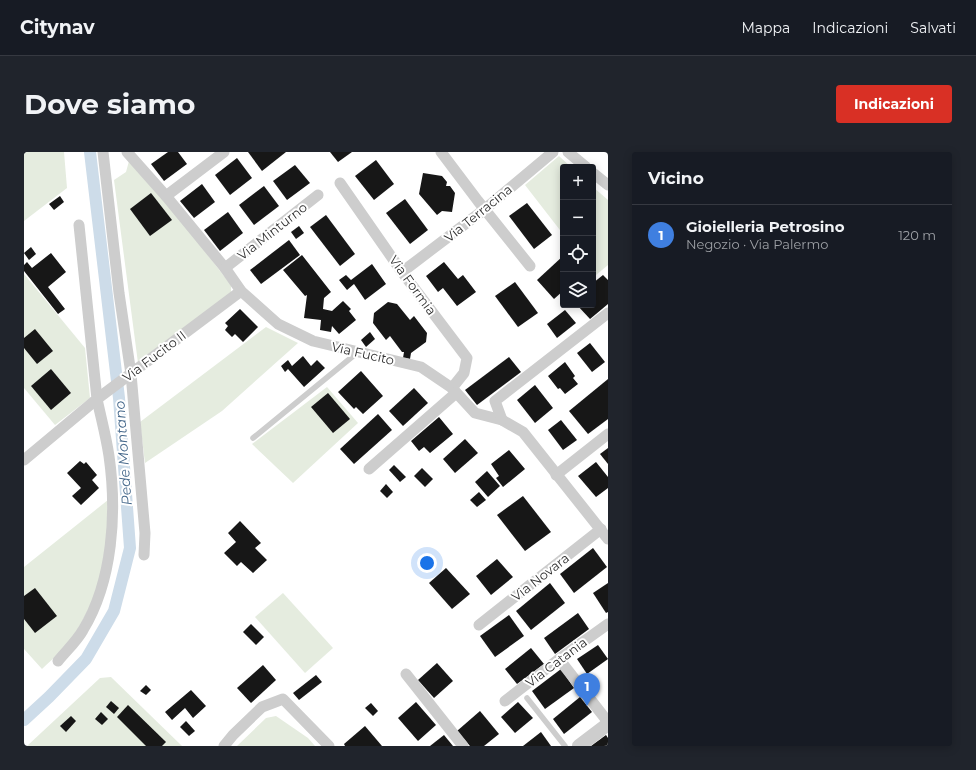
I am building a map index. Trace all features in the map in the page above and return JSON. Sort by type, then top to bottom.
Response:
[{"type":"street","points":[[103,152],[129,376],[145,533],[144,556]]},
{"type":"street","name":"Via Fucito","points":[[127,152],[166,196],[225,268],[241,291],[278,324],[313,341],[421,367],[454,391],[475,413],[502,420],[523,432],[608,539]]},
{"type":"street","points":[[166,196],[224,152]]},
{"type":"street","points":[[441,152],[530,266]]},
{"type":"street","name":"Via Terracina","points":[[402,272],[485,209],[553,152]]},
{"type":"street","points":[[568,152],[582,164]]},
{"type":"street","points":[[596,175],[608,185]]},
{"type":"street","name":"Via Formia","points":[[340,183],[402,272],[467,358],[464,374],[454,391],[369,469]]},
{"type":"street","name":"Via Minturno","points":[[225,268],[318,195]]},
{"type":"street","points":[[58,661],[83,631],[96,606],[112,541],[112,506],[109,457],[97,399],[79,225]]},
{"type":"street","name":"Via Fucito II","points":[[24,460],[97,399],[241,291]]},
{"type":"street","points":[[502,420],[496,401],[608,313]]},
{"type":"street","points":[[556,475],[608,434]]},
{"type":"street","name":"Via Novara","points":[[479,625],[601,529]]},
{"type":"street","name":"Via Catania","points":[[505,701],[559,659],[608,624]]},
{"type":"street","points":[[559,659],[608,723],[579,746]]},
{"type":"street","points":[[406,674],[463,746]]},
{"type":"street","points":[[224,746],[233,735],[262,707],[283,699],[329,746]]},
{"type":"lane","points":[[253,438],[359,352]]},
{"type":"lane","points":[[527,698],[565,746]]},
{"type":"shaded area","points":[[24,152],[64,152],[67,188],[24,221]]},
{"type":"shaded area","points":[[559,156],[568,164],[560,164],[560,230],[525,185]]},
{"type":"shaded area","points":[[129,161],[182,222],[231,285],[231,293],[138,363],[114,180],[126,172]]},
{"type":"shaded area","points":[[596,190],[608,200],[608,265],[596,275]]},
{"type":"shaded area","points":[[24,274],[85,348],[90,398],[55,425],[24,388]]},
{"type":"shaded area","points":[[266,327],[298,343],[222,411],[145,463],[140,422]]},
{"type":"shaded area","points":[[327,387],[358,423],[293,483],[252,444]]},
{"type":"shaded area","points":[[108,500],[105,554],[93,599],[79,627],[71,639],[42,669],[24,649],[24,567]]},
{"type":"shaded area","points":[[283,593],[333,648],[305,673],[255,617]]},
{"type":"shaded area","points":[[111,677],[182,746],[27,746],[100,678]]},
{"type":"shaded area","points":[[276,716],[308,738],[315,746],[237,746],[266,718]]},
{"type":"building","points":[[168,152],[178,152],[187,164],[164,181],[151,164]]},
{"type":"building","points":[[248,152],[286,152],[262,171]]},
{"type":"building","points":[[330,152],[352,152],[338,162]]},
{"type":"building","points":[[237,158],[252,178],[230,195],[215,175]]},
{"type":"building","points":[[376,160],[394,184],[374,200],[355,176]]},
{"type":"building","points":[[295,165],[310,183],[287,200],[273,181]]},
{"type":"building","points":[[423,173],[442,176],[447,182],[446,186],[450,186],[455,193],[452,212],[442,211],[437,215],[419,194]]},
{"type":"building","points":[[202,184],[215,202],[194,218],[180,201]]},
{"type":"building","points":[[264,186],[279,206],[254,225],[239,205]]},
{"type":"building","points":[[151,193],[172,220],[150,236],[130,209]]},
{"type":"building","points":[[60,196],[64,202],[54,210],[49,204]]},
{"type":"building","points":[[405,199],[428,230],[410,244],[386,213]]},
{"type":"building","points":[[527,203],[552,235],[534,249],[509,216]]},
{"type":"building","points":[[228,212],[243,233],[220,251],[204,230]]},
{"type":"building","points":[[326,215],[355,254],[340,266],[310,227]]},
{"type":"building","points":[[299,226],[304,233],[296,239],[291,232]]},
{"type":"building","points":[[289,240],[300,255],[261,284],[250,270]]},
{"type":"building","points":[[31,247],[36,254],[29,260],[24,253]]},
{"type":"building","points":[[51,253],[66,272],[48,287],[65,309],[58,314],[24,271],[24,265],[27,262],[32,268]]},
{"type":"building","points":[[302,255],[331,292],[324,298],[323,309],[332,311],[343,301],[351,309],[349,311],[356,320],[339,334],[332,326],[331,332],[320,330],[321,320],[304,318],[307,295],[305,296],[283,270]]},
{"type":"building","points":[[560,259],[560,294],[554,299],[537,280]]},
{"type":"building","points":[[444,262],[458,279],[463,275],[476,292],[457,306],[443,288],[438,292],[426,276]]},
{"type":"building","points":[[372,264],[386,284],[365,300],[354,284],[347,290],[339,280],[346,275],[351,280]]},
{"type":"building","points":[[603,275],[608,280],[608,304],[590,319],[580,308],[596,308],[596,281]]},
{"type":"building","points":[[515,282],[538,313],[518,327],[495,296]]},
{"type":"building","points":[[388,302],[397,304],[410,320],[414,316],[427,333],[426,342],[411,353],[410,359],[403,358],[404,352],[402,352],[390,336],[386,340],[373,323],[374,313]]},
{"type":"building","points":[[240,309],[258,327],[243,342],[235,334],[232,337],[225,330],[228,326],[225,323]]},
{"type":"building","points":[[565,310],[576,323],[557,338],[547,324]]},
{"type":"building","points":[[35,329],[53,351],[37,364],[24,348],[24,338]]},
{"type":"building","points":[[370,332],[375,339],[366,347],[361,340]]},
{"type":"building","points":[[590,343],[605,362],[592,372],[577,353]]},
{"type":"building","points":[[303,356],[311,366],[317,360],[325,368],[304,387],[288,369],[285,372],[281,366],[288,360],[292,366]]},
{"type":"building","points":[[509,357],[521,372],[477,405],[465,390]]},
{"type":"building","points":[[565,362],[575,376],[573,378],[578,384],[565,394],[560,388],[558,389],[548,376]]},
{"type":"building","points":[[51,369],[71,393],[51,410],[31,386]]},
{"type":"building","points":[[361,371],[383,396],[363,414],[356,407],[354,409],[338,392]]},
{"type":"building","points":[[608,379],[608,419],[588,434],[569,411]]},
{"type":"building","points":[[535,385],[553,408],[535,423],[517,400]]},
{"type":"building","points":[[414,388],[428,403],[403,426],[389,411]]},
{"type":"building","points":[[328,393],[350,419],[333,433],[311,407]]},
{"type":"building","points":[[378,414],[392,430],[354,464],[340,449]]},
{"type":"building","points":[[439,417],[453,434],[430,453],[424,447],[419,451],[411,441]]},
{"type":"building","points":[[561,420],[577,440],[563,450],[548,430]]},
{"type":"building","points":[[465,439],[478,453],[455,473],[443,459]]},
{"type":"building","points":[[608,448],[608,464],[600,454]]},
{"type":"building","points":[[509,450],[525,469],[503,487],[496,478],[499,476],[491,464]]},
{"type":"building","points":[[80,461],[84,464],[86,462],[97,475],[92,480],[99,488],[81,505],[72,496],[81,488],[67,473]]},
{"type":"building","points":[[596,462],[608,477],[608,488],[596,497],[578,476]]},
{"type":"building","points":[[394,465],[406,477],[400,482],[389,470]]},
{"type":"building","points":[[422,468],[433,479],[425,487],[414,476]]},
{"type":"building","points":[[487,471],[500,486],[488,497],[475,482]]},
{"type":"building","points":[[386,484],[393,492],[387,498],[380,491]]},
{"type":"building","points":[[479,492],[486,500],[477,507],[470,500]]},
{"type":"building","points":[[523,496],[551,532],[525,551],[497,515]]},
{"type":"building","points":[[240,521],[261,543],[255,548],[267,560],[253,573],[241,562],[237,566],[224,553],[236,542],[228,533]]},
{"type":"building","points":[[593,548],[607,567],[574,593],[560,574]]},
{"type":"building","points":[[497,559],[513,577],[491,595],[476,576]]},
{"type":"building","points":[[446,568],[470,594],[452,609],[429,583]]},
{"type":"building","points":[[550,583],[565,603],[531,630],[516,611]]},
{"type":"building","points":[[608,583],[608,612],[606,613],[593,593]]},
{"type":"building","points":[[35,588],[57,616],[35,633],[24,619],[24,596]]},
{"type":"building","points":[[578,613],[589,629],[555,654],[544,638]]},
{"type":"building","points":[[509,615],[524,636],[495,657],[480,636]]},
{"type":"building","points":[[251,624],[264,637],[256,645],[243,632]]},
{"type":"building","points":[[598,645],[608,659],[587,674],[577,659]]},
{"type":"building","points":[[531,648],[544,664],[517,684],[505,669]]},
{"type":"building","points":[[437,663],[453,681],[434,698],[418,680]]},
{"type":"building","points":[[263,665],[276,680],[251,703],[237,688]]},
{"type":"building","points":[[561,669],[574,688],[545,709],[532,691]]},
{"type":"building","points":[[316,675],[322,682],[299,700],[293,693]]},
{"type":"building","points":[[146,685],[151,690],[146,695],[140,691]]},
{"type":"building","points":[[191,690],[206,706],[193,718],[185,708],[172,720],[165,712]]},
{"type":"building","points":[[580,697],[592,712],[564,734],[553,719]]},
{"type":"building","points":[[111,701],[119,708],[114,714],[106,707]]},
{"type":"building","points":[[416,702],[436,725],[418,741],[398,718]]},
{"type":"building","points":[[518,702],[533,718],[515,733],[501,717]]},
{"type":"building","points":[[371,703],[378,711],[373,716],[365,708]]},
{"type":"building","points":[[128,705],[166,742],[162,746],[146,746],[117,717]]},
{"type":"building","points":[[480,711],[499,734],[484,746],[470,746],[457,731]]},
{"type":"building","points":[[101,712],[108,719],[102,725],[95,719]]},
{"type":"building","points":[[71,716],[76,721],[66,732],[60,726]]},
{"type":"building","points":[[186,721],[195,731],[189,736],[180,727]]},
{"type":"building","points":[[365,726],[382,746],[345,746],[344,744]]},
{"type":"building","points":[[541,732],[551,746],[523,746]]},
{"type":"building","points":[[444,735],[453,746],[430,746]]},
{"type":"building","points":[[606,735],[608,738],[608,746],[591,746]]},
{"type":"waterway","name":"Pede Montano","points":[[24,720],[86,659],[114,611],[130,548],[119,398],[90,152]]},
{"type":"place","name":"Gioielleria Petrosino","points":[[587,706]]}]
